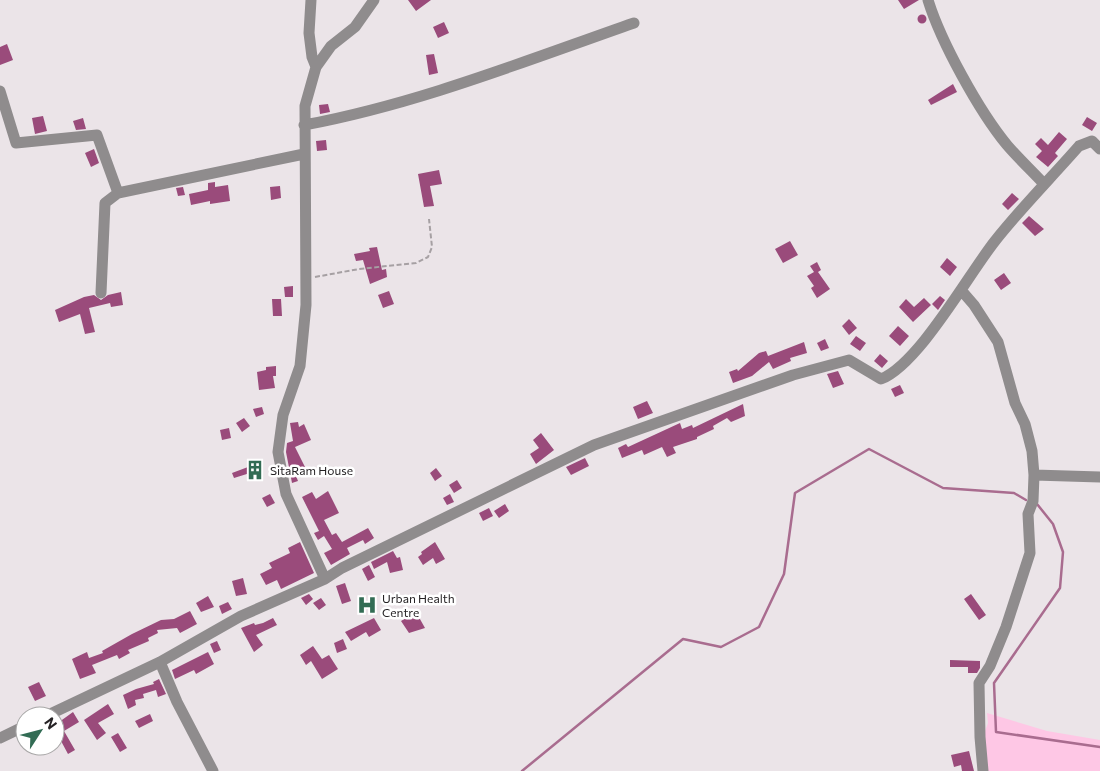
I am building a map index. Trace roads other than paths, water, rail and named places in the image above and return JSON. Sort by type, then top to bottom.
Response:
[{"type":"street","points":[[311,0],[309,33],[312,57],[316,67]]},
{"type":"street","points":[[325,579],[286,494],[278,452],[283,415],[300,366],[306,305],[304,106],[316,67],[331,46],[355,27],[374,0]]},
{"type":"street","points":[[928,0],[934,18],[975,98],[1006,144],[1044,184]]},
{"type":"street","points":[[304,125],[350,117],[459,84],[634,23]]},
{"type":"street","points":[[0,91],[16,143],[97,135],[118,193]]},
{"type":"street","points":[[65,707],[160,662],[241,616],[325,579],[342,568],[594,445],[793,375],[849,360],[881,379],[892,374],[921,343],[995,241],[1079,146],[1092,140],[1100,149]]},
{"type":"street","points":[[101,293],[105,203],[118,193],[304,154]]},
{"type":"street","points":[[960,290],[974,305],[998,342],[1014,402],[1025,424],[1032,451],[1034,475],[1033,501],[1028,514],[1030,553],[1006,627],[990,666],[979,683],[983,771]]},
{"type":"street","points":[[1034,475],[1100,477]]},
{"type":"street","points":[[160,662],[177,702],[213,771]]},
{"type":"street","points":[[0,738],[15,731]]},
{"type":"waterway","points":[[522,771],[683,639],[721,647],[759,627],[784,574],[795,493],[869,449],[943,488],[1014,493],[1026,500]]},
{"type":"waterway","points":[[1037,504],[1053,524],[1063,552],[1060,588],[994,683],[996,732],[1100,747]]},
{"type":"place","name":"SitaRam House","points":[[255,470]]},
{"type":"place","name":"Urban Health Centre","points":[[367,605]]}]
